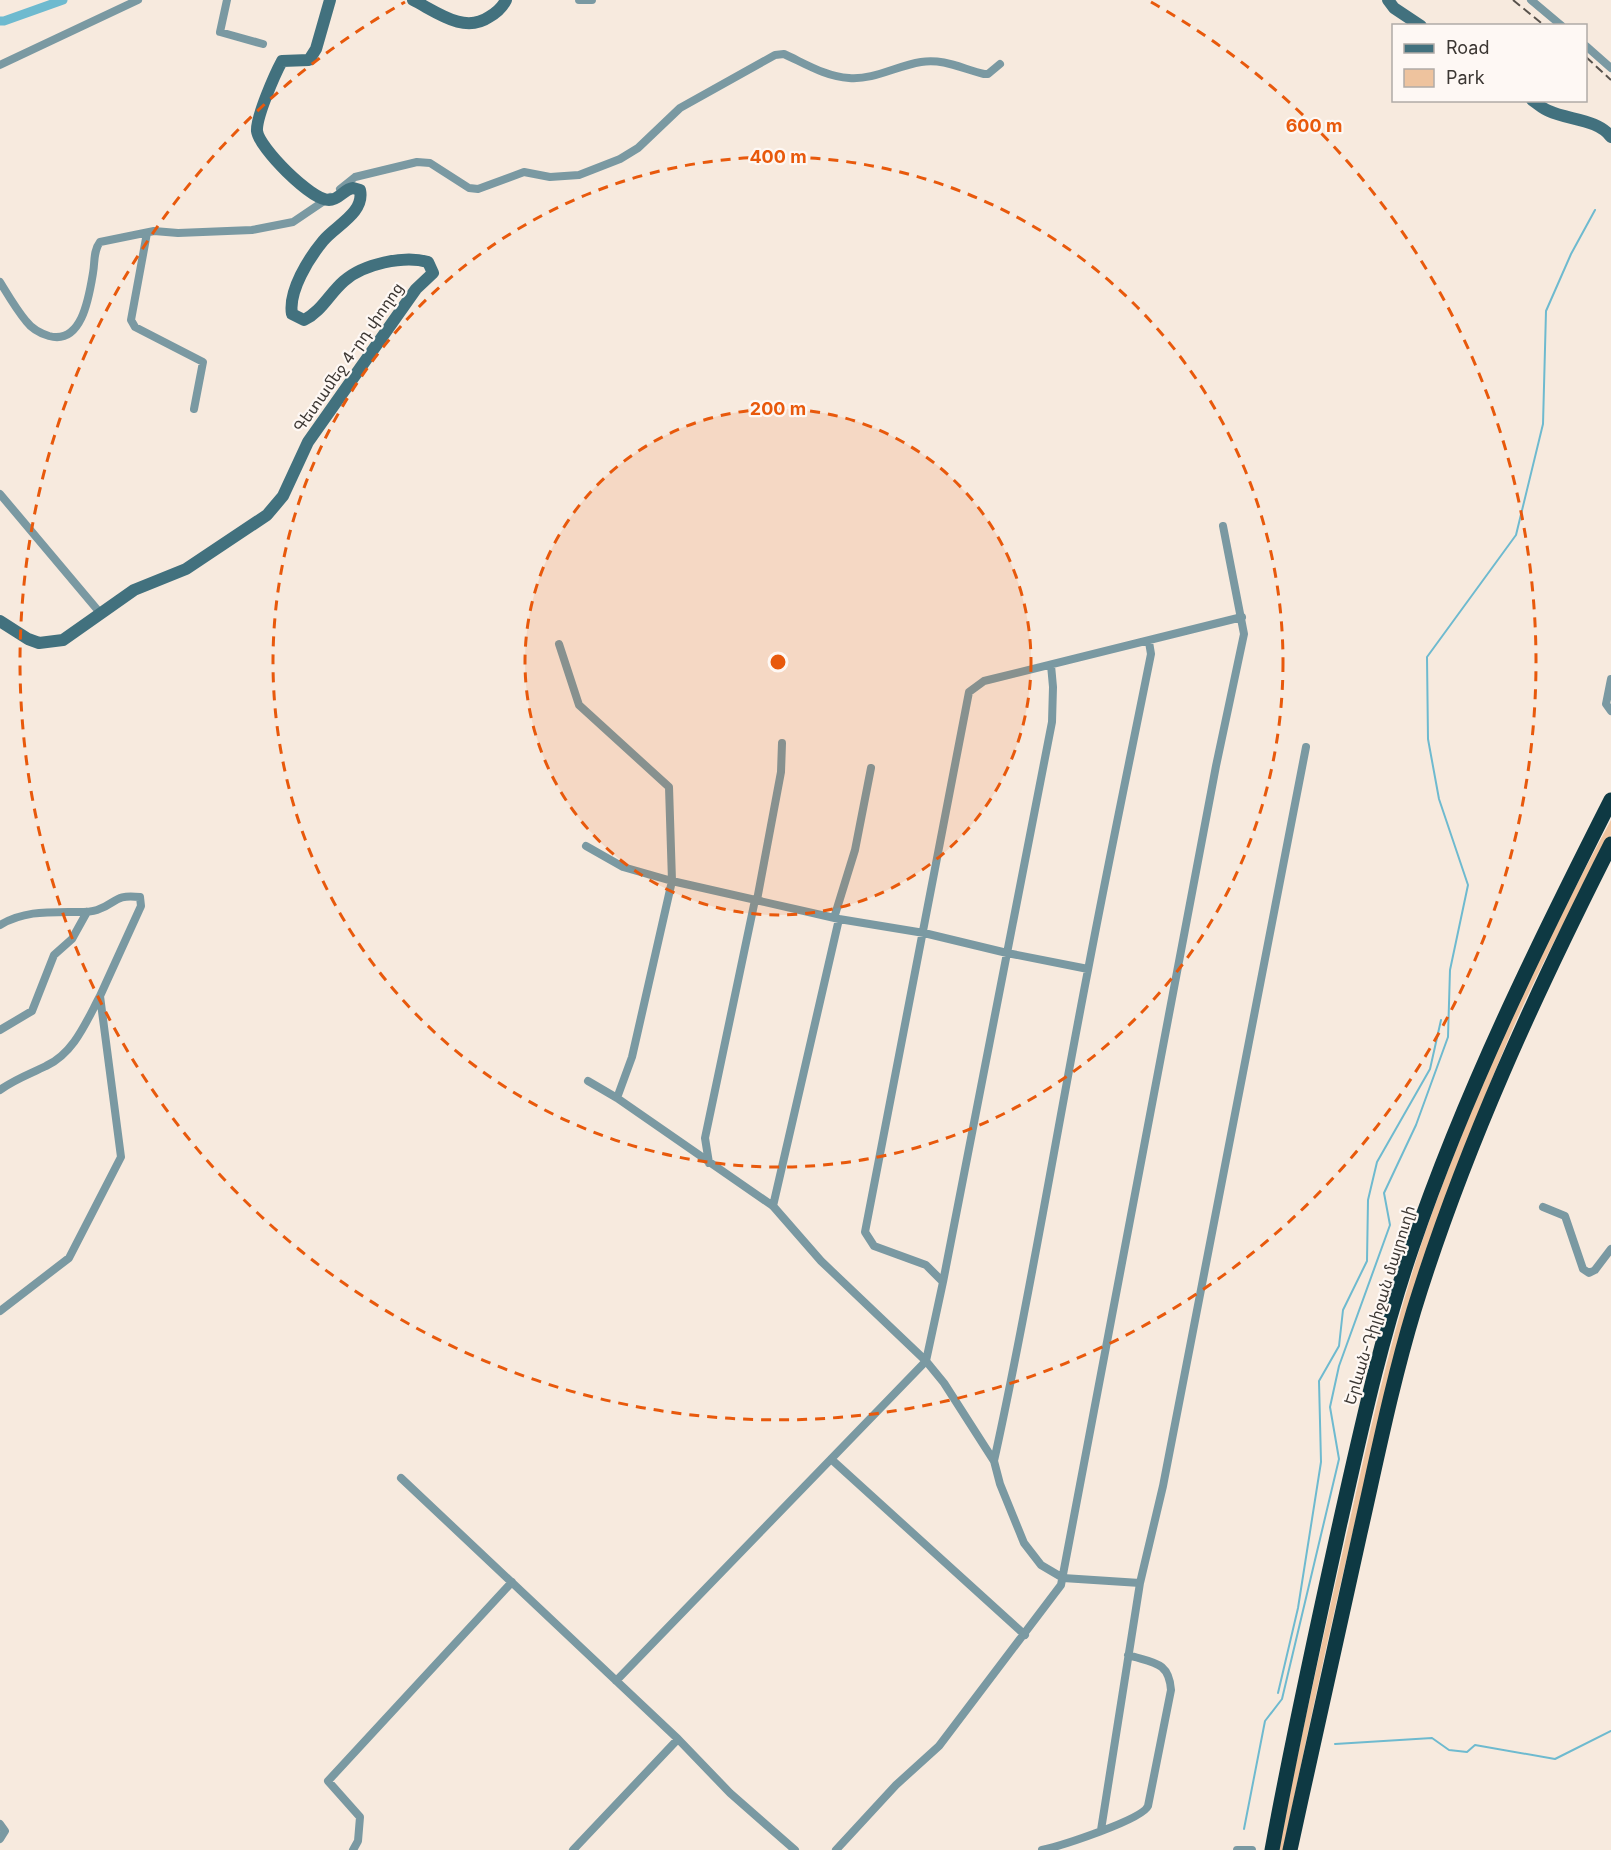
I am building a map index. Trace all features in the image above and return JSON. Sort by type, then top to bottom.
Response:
[{"type":"highway","name":"Երևան-Դիլիջան մայրուղի","points":[[1272,1850],[1294,1731],[1370,1392],[1411,1250],[1472,1088],[1557,905],[1611,800]]},
{"type":"highway","points":[[1290,1850],[1391,1396],[1417,1301],[1492,1096],[1576,913],[1611,844]]},
{"type":"street","points":[[0,65],[138,0]]},
{"type":"street","points":[[227,0],[220,32],[263,44]]},
{"type":"street","points":[[327,200],[308,190],[289,173],[260,138],[257,131],[258,121],[280,64],[309,60],[316,49],[330,0]]},
{"type":"street","points":[[413,0],[468,25],[480,23],[495,14],[506,0]]},
{"type":"street","points":[[579,0],[592,0]]},
{"type":"street","points":[[1388,0],[1418,24]]},
{"type":"street","points":[[1531,0],[1560,24]]},
{"type":"street","points":[[1587,46],[1611,68]]},
{"type":"street","points":[[0,282],[26,321],[38,332],[56,338],[70,334],[81,321],[93,274],[96,248],[100,242],[147,233],[252,230],[293,222],[327,200],[355,177],[417,162],[430,163],[469,188],[478,189],[524,172],[550,177],[579,175],[620,159],[638,148],[680,108],[775,55],[784,54],[826,72],[847,78],[866,78],[921,62],[945,62],[984,74],[1000,64]]},
{"type":"street","points":[[1535,102],[1548,111],[1595,125],[1611,137]]},
{"type":"street","name":"Գետամեջ 4-րդ փողոց","points":[[0,621],[28,639],[47,643],[63,640],[77,633],[134,590],[186,568],[267,515],[283,496],[297,461],[318,427],[416,289],[433,273],[428,262],[419,259],[363,269],[344,281],[312,316],[304,320],[291,314],[298,284],[321,243],[352,214],[361,196],[360,190],[353,188],[334,199],[327,200]]},
{"type":"street","points":[[147,233],[130,320],[135,327],[203,362],[194,409]]},
{"type":"street","points":[[0,494],[101,614]]},
{"type":"street","points":[[836,1850],[896,1785],[939,1746],[1058,1592],[1063,1578],[1214,777],[1243,647],[1242,617],[1223,526]]},
{"type":"street","points":[[943,1282],[926,1265],[874,1246],[865,1232],[969,693],[984,681],[1149,642],[1242,617]]},
{"type":"street","points":[[994,1461],[1031,1288],[1036,1249],[1049,1190],[1088,969],[1151,654],[1149,642]]},
{"type":"street","points":[[559,644],[579,705],[669,787],[672,880],[632,1057],[617,1098]]},
{"type":"street","points":[[616,1680],[926,1361],[1052,722],[1053,687],[1050,665]]},
{"type":"street","points":[[1611,679],[1606,704],[1611,711]]},
{"type":"street","points":[[709,1162],[705,1138],[781,772],[782,743]]},
{"type":"street","points":[[1101,1830],[1140,1583],[1163,1485],[1305,747]]},
{"type":"street","points":[[772,1206],[836,919],[855,850],[871,768]]},
{"type":"street","points":[[586,846],[623,867],[672,880],[836,919],[924,933],[1088,969]]},
{"type":"street","points":[[0,925],[16,916],[46,912],[87,912],[98,910],[122,895],[140,897],[141,906],[100,996],[69,1049],[48,1065],[14,1079],[0,1090]]},
{"type":"street","points":[[0,1030],[32,1011],[54,955],[72,939],[87,912]]},
{"type":"street","points":[[0,1311],[69,1258],[121,1157],[100,996]]},
{"type":"street","points":[[588,1081],[617,1098],[772,1206],[821,1261],[926,1361],[956,1400],[994,1461],[1000,1484],[1024,1543],[1041,1565],[1063,1578],[1140,1583]]},
{"type":"street","points":[[1543,1207],[1565,1216],[1583,1269],[1589,1273],[1611,1250]]},
{"type":"street","points":[[831,1459],[1025,1635]]},
{"type":"street","points":[[400,1478],[678,1739],[730,1793],[795,1850]]},
{"type":"street","points":[[353,1850],[358,1841],[360,1817],[328,1781],[512,1582]]},
{"type":"street","points":[[1042,1850],[1079,1840],[1141,1815],[1149,1806],[1171,1690],[1170,1677],[1162,1666],[1128,1655]]},
{"type":"street","points":[[573,1850],[678,1739]]},
{"type":"street","points":[[0,1824],[5,1831],[0,1839]]},
{"type":"street","points":[[1237,1850],[1252,1850]]},
{"type":"green space","points":[[1611,820],[1611,835],[1527,996],[1503,1052],[1465,1148],[1432,1246],[1401,1345],[1374,1445],[1326,1647],[1283,1850],[1278,1850],[1321,1646],[1374,1414],[1425,1233],[1465,1127],[1510,1023],[1584,870]]},
{"type":"waterway","points":[[0,21],[63,0]]},
{"type":"waterway","points":[[1244,1829],[1265,1721],[1282,1699],[1339,1459],[1330,1407],[1339,1366],[1390,1225],[1384,1193],[1416,1125],[1448,1037],[1450,970],[1468,885],[1439,799],[1428,739],[1427,657],[1516,535],[1543,424],[1546,311],[1571,254],[1595,210]]},
{"type":"waterway","points":[[1278,1693],[1298,1608],[1321,1462],[1319,1381],[1339,1346],[1343,1310],[1367,1261],[1368,1200],[1377,1162],[1430,1069],[1441,1020]]},
{"type":"waterway","points":[[1335,1744],[1432,1738],[1449,1750],[1467,1752],[1475,1745],[1555,1759],[1611,1731]]},
{"type":"railway","points":[[1513,0],[1543,24]]},
{"type":"railway","points":[[1587,58],[1611,80]]}]
